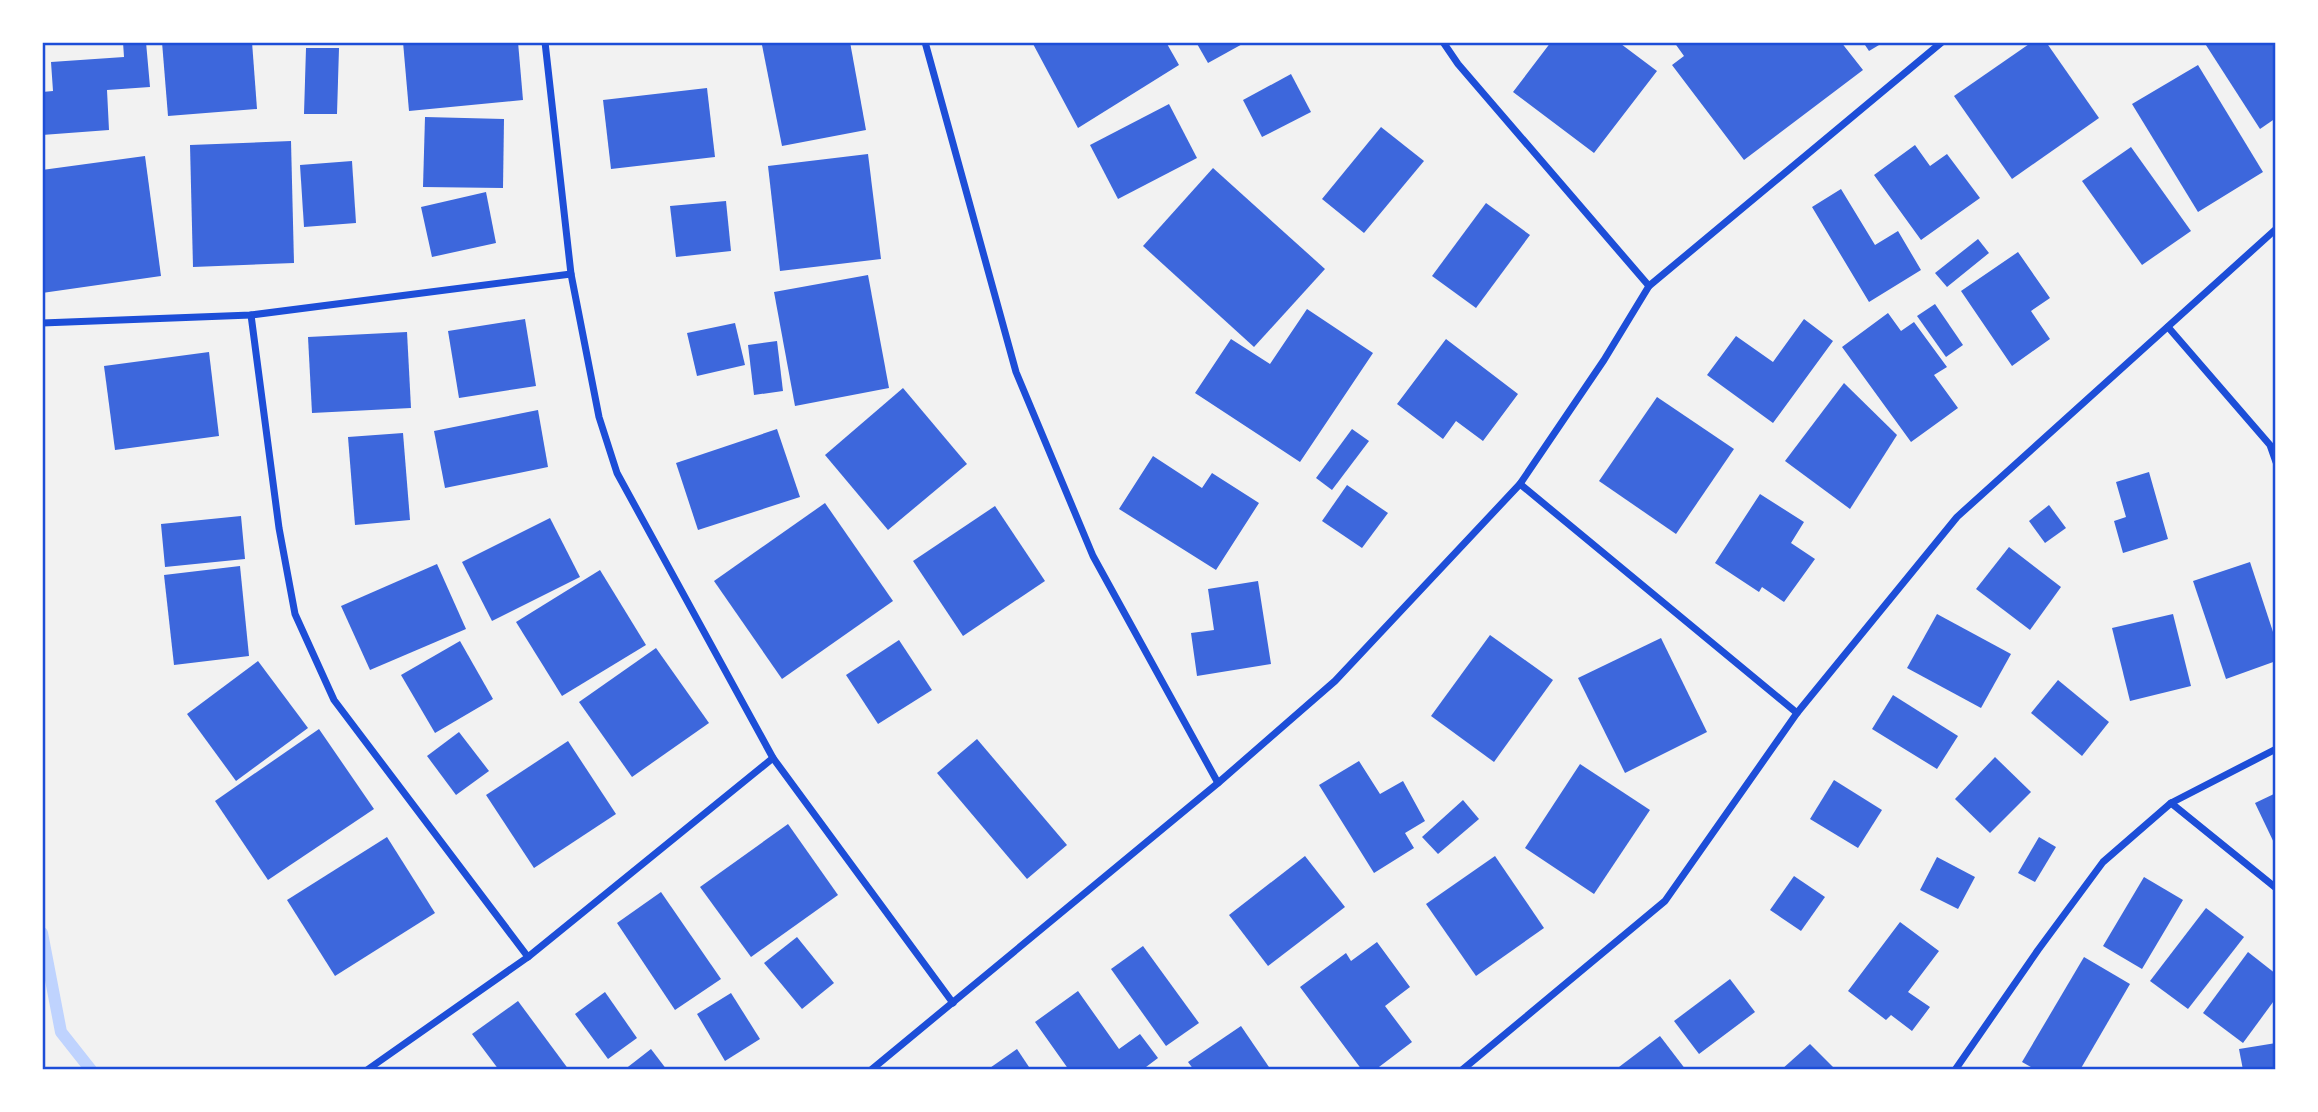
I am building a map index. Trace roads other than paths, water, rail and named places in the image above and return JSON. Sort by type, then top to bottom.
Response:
[{"type":"street","points":[[545,42],[571,274],[599,417],[617,473],[773,758],[953,1003]]},
{"type":"street","points":[[925,42],[1016,372],[1093,556],[1218,783]]},
{"type":"street","points":[[1443,42],[1458,64],[1649,286]]},
{"type":"street","points":[[871,1070],[1218,783],[1335,681],[1520,484],[1604,360],[1649,286],[1942,42]]},
{"type":"street","points":[[1462,1070],[1665,901],[1797,713],[1957,517],[2276,229]]},
{"type":"street","points":[[42,323],[251,315],[571,274]]},
{"type":"street","points":[[251,315],[279,528],[295,614],[334,700],[528,957]]},
{"type":"street","points":[[2168,327],[2270,445],[2276,462]]},
{"type":"street","points":[[1520,484],[1797,713]]},
{"type":"street","points":[[1955,1070],[2103,862],[2171,803],[2276,748]]},
{"type":"street","points":[[367,1070],[528,957],[773,758]]},
{"type":"street","points":[[2171,803],[2276,888]]},
{"type":"waterway","points":[[42,933],[61,1032],[91,1070]]}]
